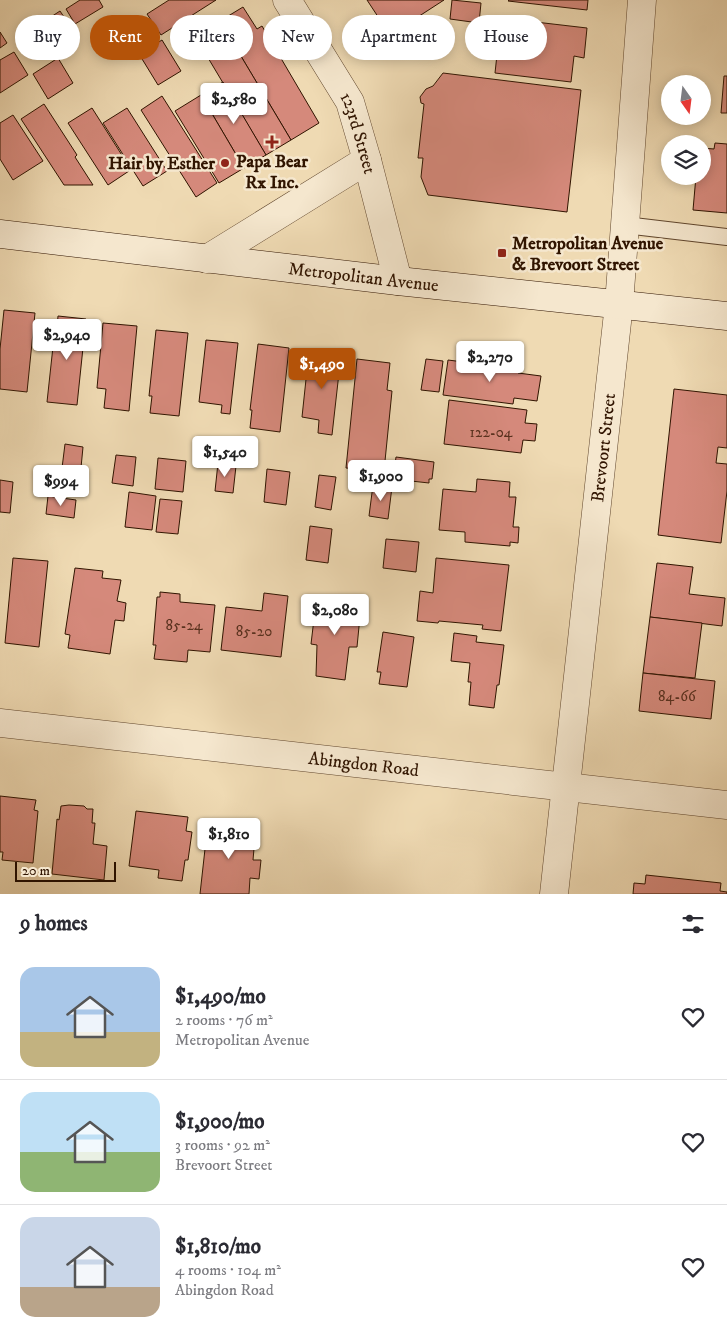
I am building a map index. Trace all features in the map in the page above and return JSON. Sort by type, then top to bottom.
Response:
[{"type":"street","name":"123rd Street","points":[[287,0],[350,102],[398,281]]},
{"type":"street","name":"Brevoort Street","points":[[554,894],[619,304],[642,0]]},
{"type":"street","points":[[207,259],[367,160]]},
{"type":"street","name":"Metropolitan Avenue","points":[[0,234],[398,281],[727,316]]},
{"type":"street","name":"Abingdon Road","points":[[0,723],[727,805]]},
{"type":"lane","points":[[625,225],[727,237]]},
{"type":"building","points":[[80,0],[99,0],[103,7],[80,21],[80,15],[70,15],[66,9]]},
{"type":"building","points":[[169,0],[216,0],[192,15],[170,15],[170,29],[161,35],[160,15],[147,14]]},
{"type":"building","points":[[367,0],[444,0],[421,15],[377,15]]},
{"type":"building","points":[[452,0],[481,3],[480,15],[465,15],[465,21],[455,20],[455,15],[450,15]]},
{"type":"building","points":[[509,0],[588,0],[587,10]]},
{"type":"building","points":[[243,7],[248,15],[230,15]]},
{"type":"building","points":[[60,11],[63,15],[54,15]]},
{"type":"building","points":[[253,23],[257,29],[262,26],[263,28],[263,60],[282,60],[319,123],[291,140],[243,60],[253,60]]},
{"type":"building","points":[[547,23],[587,28],[584,58],[574,56],[571,82],[495,73],[496,60],[547,60]]},
{"type":"building","points":[[0,32],[7,43],[0,48]]},
{"type":"building","points":[[162,40],[170,53],[170,60],[174,60],[181,71],[158,85],[143,60],[160,60],[160,41]]},
{"type":"building","points":[[14,52],[15,60],[19,60],[28,75],[0,93],[0,60]]},
{"type":"building","points":[[55,60],[59,60],[73,83],[48,99],[33,74]]},
{"type":"building","points":[[209,60],[243,60],[291,140],[266,155]]},
{"type":"building","points":[[443,73],[581,90],[567,212],[428,195],[421,177],[423,158],[418,158],[424,104],[421,103],[420,97],[426,89],[433,86]]},
{"type":"building","points":[[724,76],[727,76],[727,113],[721,113]]},
{"type":"building","points":[[223,82],[266,155],[244,168],[201,95]]},
{"type":"building","points":[[201,95],[244,168],[219,183],[175,111]]},
{"type":"building","points":[[162,96],[217,183],[196,197],[141,110]]},
{"type":"building","points":[[44,104],[77,155],[75,157],[93,185],[64,185],[21,119]]},
{"type":"building","points":[[92,108],[125,160],[123,161],[129,171],[108,185],[68,123]]},
{"type":"building","points":[[127,108],[167,171],[143,186],[103,123]]},
{"type":"building","points":[[13,115],[43,161],[13,180],[0,159],[0,123]]},
{"type":"building","points":[[715,143],[727,144],[727,213],[693,210],[695,185],[711,185],[711,149],[714,149]]},
{"type":"building","points":[[4,310],[35,313],[27,392],[0,389],[0,349]]},
{"type":"building","points":[[58,316],[86,319],[77,405],[47,402]]},
{"type":"building","points":[[103,323],[137,326],[129,411],[104,408],[106,389],[97,388]]},
{"type":"building","points":[[156,330],[188,333],[179,416],[150,413],[152,396],[149,396]]},
{"type":"building","points":[[206,340],[238,343],[230,414],[221,413],[222,405],[199,402]]},
{"type":"building","points":[[258,344],[289,348],[280,432],[250,428],[252,410],[250,410]]},
{"type":"building","points":[[309,351],[341,355],[332,435],[318,433],[319,420],[302,417]]},
{"type":"building","points":[[357,359],[390,363],[387,390],[392,391],[384,471],[346,468]]},
{"type":"building","points":[[426,359],[443,361],[439,392],[421,390]]},
{"type":"building","points":[[448,360],[518,369],[518,373],[541,376],[537,401],[514,398],[513,404],[443,395]]},
{"type":"building","points":[[674,389],[727,395],[727,448],[718,447],[716,463],[727,464],[727,491],[721,543],[658,535]]},
{"type":"building","points":[[449,400],[527,410],[525,423],[537,424],[535,441],[523,440],[521,453],[444,444]]},
{"type":"building","points":[[65,444],[83,447],[80,478],[61,476]]},
{"type":"building","points":[[116,455],[136,457],[133,486],[112,483]]},
{"type":"building","points":[[396,457],[434,462],[432,479],[429,479],[429,483],[393,479]]},
{"type":"building","points":[[158,458],[186,461],[183,492],[155,489]]},
{"type":"building","points":[[218,463],[236,466],[233,493],[215,491]]},
{"type":"building","points":[[267,469],[290,472],[286,505],[264,502]]},
{"type":"building","points":[[319,475],[336,477],[331,510],[315,507]]},
{"type":"building","points":[[477,479],[510,482],[509,497],[516,497],[513,527],[519,527],[518,543],[510,542],[510,546],[465,542],[465,532],[439,530],[443,489],[476,492]]},
{"type":"building","points":[[0,480],[13,482],[10,513],[0,512]]},
{"type":"building","points":[[373,485],[392,487],[388,519],[369,516]]},
{"type":"building","points":[[129,492],[156,496],[152,530],[125,527]]},
{"type":"building","points":[[48,496],[76,500],[74,518],[46,514]]},
{"type":"building","points":[[160,499],[182,501],[178,534],[156,532]]},
{"type":"building","points":[[310,526],[332,529],[328,563],[306,560]]},
{"type":"building","points":[[386,539],[419,542],[416,572],[383,568]]},
{"type":"building","points":[[13,558],[48,561],[39,647],[5,643]]},
{"type":"building","points":[[436,558],[509,565],[501,631],[482,629],[483,625],[417,621],[420,591],[433,593]]},
{"type":"building","points":[[657,563],[693,567],[689,594],[725,598],[722,626],[650,617]]},
{"type":"building","points":[[75,568],[103,571],[102,578],[121,580],[117,601],[126,603],[124,621],[115,620],[110,654],[68,648],[70,635],[65,634]]},
{"type":"building","points":[[160,592],[180,594],[180,602],[215,605],[210,652],[188,650],[187,662],[154,659],[156,645],[153,645],[157,597],[160,597]]},
{"type":"building","points":[[264,593],[288,596],[281,657],[221,650],[226,607],[262,611]]},
{"type":"building","points":[[336,597],[350,598],[349,604],[361,606],[357,647],[349,647],[345,680],[316,676],[317,645],[311,644],[316,602],[335,604]]},
{"type":"building","points":[[650,617],[702,623],[695,678],[643,673]]},
{"type":"building","points":[[383,632],[414,637],[407,687],[379,684],[381,672],[377,672]]},
{"type":"building","points":[[454,633],[477,636],[476,642],[504,645],[494,708],[469,705],[471,682],[468,682],[470,663],[451,661]]},
{"type":"building","points":[[643,673],[715,681],[711,719],[639,711]]},
{"type":"building","points":[[0,796],[36,800],[34,810],[38,811],[33,863],[2,860],[3,852],[0,852]]},
{"type":"building","points":[[69,805],[93,809],[92,823],[95,823],[93,844],[107,846],[104,880],[52,874],[57,819],[59,820],[61,806]]},
{"type":"building","points":[[136,811],[188,817],[186,831],[192,832],[188,860],[185,860],[182,881],[158,878],[159,870],[129,866]]},
{"type":"building","points":[[217,821],[249,825],[248,836],[255,837],[253,860],[261,860],[259,879],[250,878],[249,894],[200,894],[207,831],[215,832]]},
{"type":"building","points":[[646,875],[721,883],[720,891],[727,892],[727,894],[633,894],[634,883],[645,884]]},
{"type":"place","name":"Papa Bear Rx Inc.","points":[[272,142]]},
{"type":"place","name":"Hair by Esther","points":[[225,163]]},
{"type":"place","name":"Metropolitan Avenue & Brevoort Street","points":[[502,253]]}]
